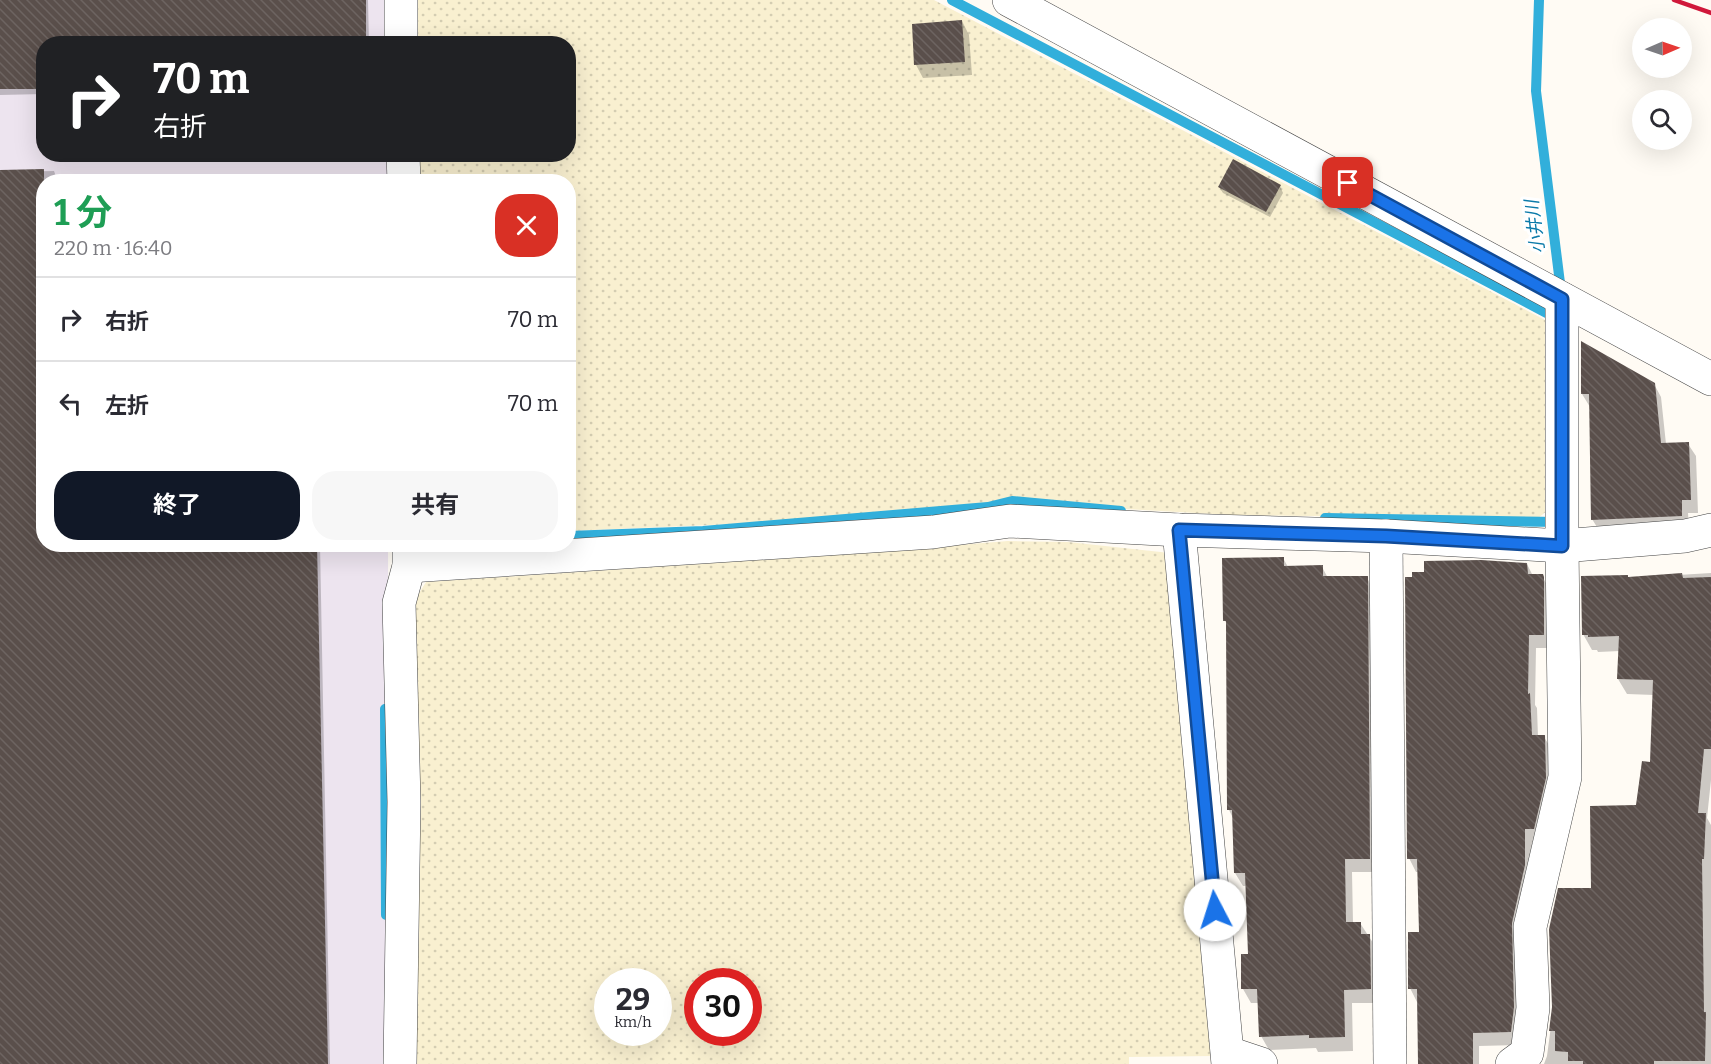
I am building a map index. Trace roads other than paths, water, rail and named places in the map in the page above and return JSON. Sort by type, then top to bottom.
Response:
[{"type":"street","points":[[400,0],[401,36]]},
{"type":"street","points":[[1009,0],[1711,379]]},
{"type":"street","points":[[1512,1064],[1527,1053],[1533,1008],[1530,927],[1565,777],[1562,299]]},
{"type":"street","points":[[576,548],[933,532],[1010,521],[1179,530],[1386,536],[1562,546],[1685,536],[1711,530]]},
{"type":"street","points":[[1179,530],[1228,1058],[1261,1064]]},
{"type":"street","points":[[1386,536],[1390,1064]]},
{"type":"street","points":[[400,1064],[404,802],[399,603],[409,555],[477,552]]},
{"type":"waterway","points":[[952,0],[1558,319]]},
{"type":"waterway","name":"小井川","points":[[1539,0],[1536,91],[1561,291]]},
{"type":"waterway","points":[[576,536],[703,531],[988,507],[1012,501],[1121,511]]},
{"type":"waterway","points":[[1325,518],[1558,522]]},
{"type":"waterway","points":[[385,709],[386,915]]},
{"type":"railway","points":[[1674,0],[1711,13]]}]
